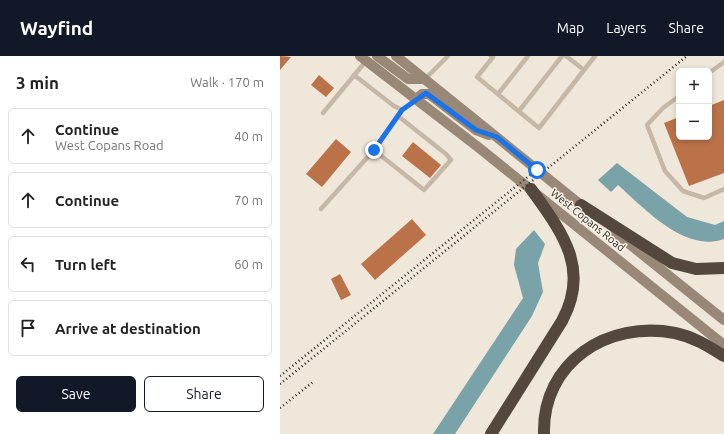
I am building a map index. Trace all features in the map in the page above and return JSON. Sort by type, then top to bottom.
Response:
[{"type":"highway","points":[[491,434],[562,321],[569,306],[573,291],[574,268],[569,249],[559,228],[531,189]]},
{"type":"highway","points":[[580,205],[672,263],[696,269],[724,268]]},
{"type":"highway","points":[[544,434],[546,406],[558,376],[580,354],[604,341],[638,332],[663,331],[690,338],[724,356]]},
{"type":"main road","points":[[377,56],[408,79],[425,79]]},
{"type":"main road","name":"West Copans Road","points":[[396,56],[724,320]]},
{"type":"main road","name":"West Copans Road","points":[[363,58],[531,189],[724,345]]},
{"type":"main road","points":[[416,100],[422,94],[429,94],[476,130],[497,137]]},
{"type":"lane","points":[[425,79],[448,56]]},
{"type":"lane","points":[[492,56],[477,77],[539,128],[595,56]]},
{"type":"lane","points":[[498,94],[528,56]]},
{"type":"lane","points":[[519,111],[562,56]]},
{"type":"lane","points":[[566,56],[584,70]]},
{"type":"lane","points":[[323,114],[354,75],[363,58]]},
{"type":"lane","points":[[712,71],[724,62]]},
{"type":"lane","points":[[354,75],[394,106],[402,110]]},
{"type":"lane","points":[[676,98],[662,108],[647,125],[665,171],[683,191],[704,198],[724,189]]},
{"type":"lane","points":[[321,209],[374,150],[402,110],[416,100]]},
{"type":"lane","points":[[374,150],[424,190],[451,160],[446,154],[398,116]]},
{"type":"water","points":[[617,163],[687,217],[715,225],[724,221],[724,239],[709,242],[695,240],[680,234],[666,226],[640,206],[618,185],[611,192],[598,180]]},
{"type":"water","points":[[534,230],[545,244],[538,263],[543,292],[532,316],[455,434],[433,434],[523,298],[514,265],[516,249]]},
{"type":"building","points":[[280,56],[291,57],[280,70]]},
{"type":"building","points":[[319,75],[334,88],[326,97],[311,85]]},
{"type":"building","points":[[724,100],[724,173],[689,186],[664,123],[676,118],[676,140],[712,140],[712,105]]},
{"type":"building","points":[[336,139],[351,152],[322,187],[306,174]]},
{"type":"building","points":[[413,142],[441,165],[430,178],[402,156]]},
{"type":"building","points":[[412,219],[426,235],[375,280],[361,264]]},
{"type":"building","points":[[340,274],[351,295],[341,300],[331,279]]},
{"type":"railway","points":[[280,384],[687,56]]},
{"type":"railway","points":[[280,376],[540,167]]},
{"type":"railway","points":[[280,408],[313,382]]},
{"type":"route","points":[[374,150],[402,110],[422,94],[426,93],[476,130],[497,137],[537,170]]}]
